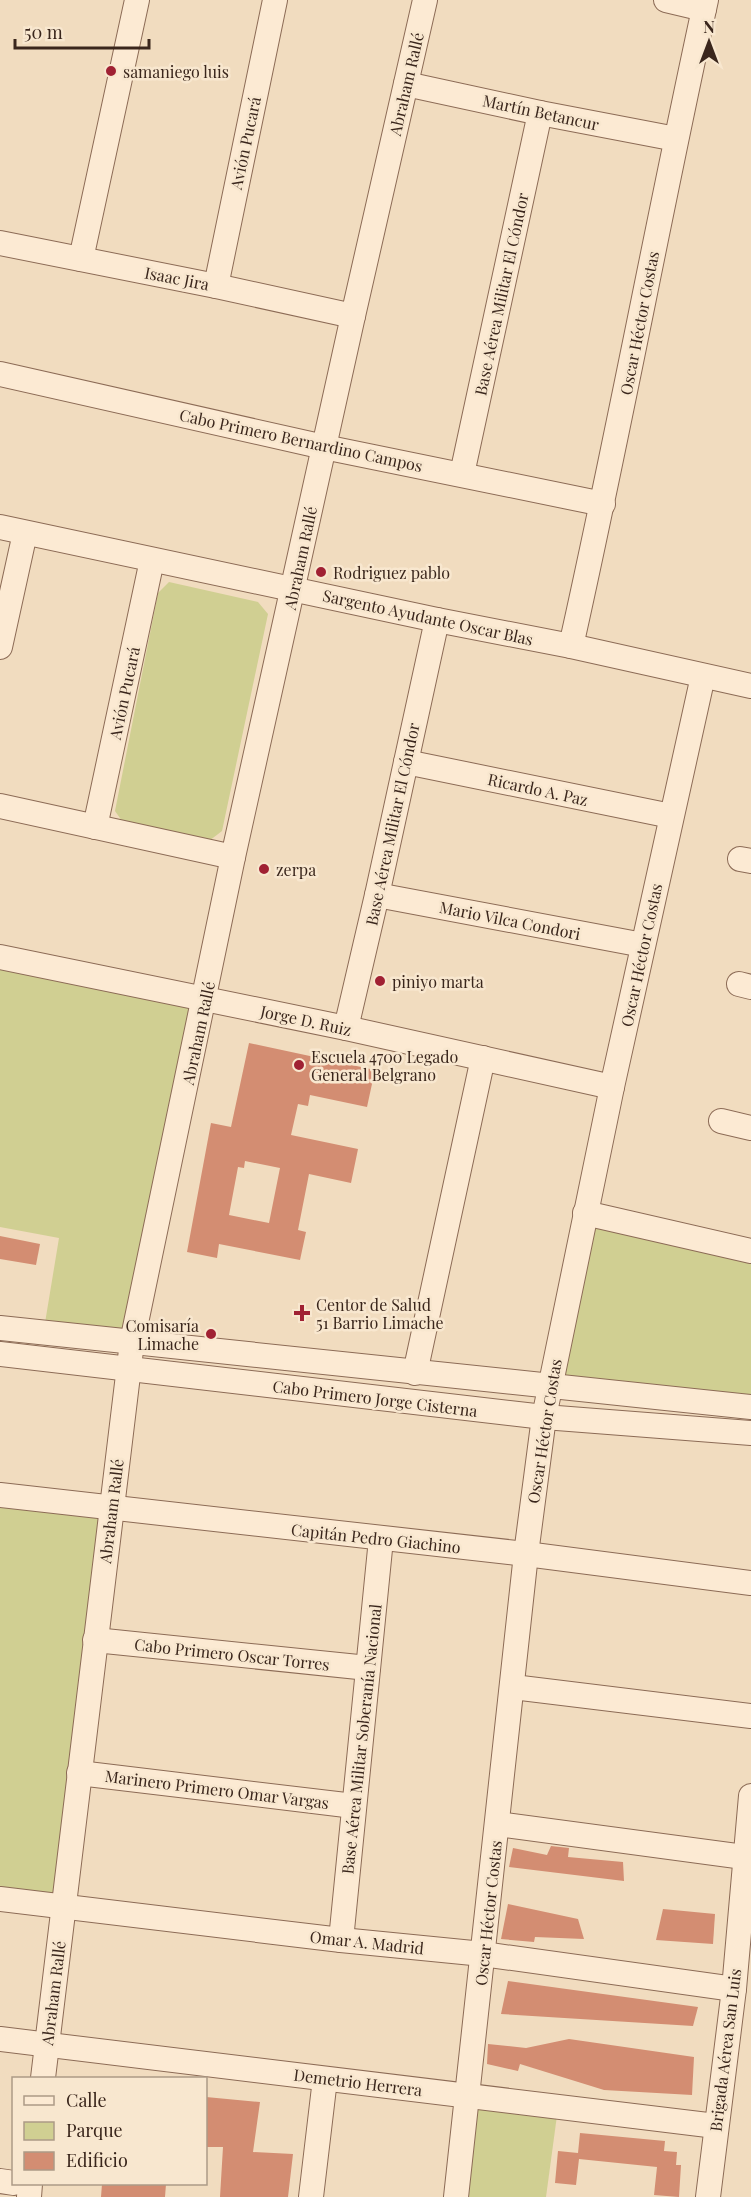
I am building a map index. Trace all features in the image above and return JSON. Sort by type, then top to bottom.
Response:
[{"type":"street","points":[[81,259],[137,0]]},
{"type":"street","name":"Avión Pucará","points":[[216,286],[275,0]]},
{"type":"street","name":"Abraham Rallé","points":[[43,2077],[132,1342],[233,857],[425,0]]},
{"type":"street","points":[[666,0],[705,4]]},
{"type":"street","name":"Oscar Héctor Costas","points":[[571,646],[603,504],[705,4]]},
{"type":"street","name":"Martín Betancur","points":[[406,84],[676,139]]},
{"type":"street","name":"Base Aérea Militar El Cóndor","points":[[462,474],[540,113]]},
{"type":"street","name":"Isaac Jira","points":[[0,243],[353,316]]},
{"type":"street","name":"Cabo Primero Bernardino Campos","points":[[0,374],[324,447],[603,504]]},
{"type":"street","name":"Sargento Ayudante Oscar Blas","points":[[0,527],[437,620],[571,646],[751,686]]},
{"type":"street","points":[[0,647],[25,533]]},
{"type":"street","name":"Avión Pucará","points":[[95,827],[152,560]]},
{"type":"street","name":"Base Aérea Militar El Cóndor","points":[[346,1028],[437,620]]},
{"type":"street","name":"Oscar Héctor Costas","points":[[456,2197],[469,2095],[526,1554],[544,1417],[612,1087],[703,676]]},
{"type":"street","name":"Ricardo A. Paz","points":[[406,762],[671,816]]},
{"type":"street","points":[[0,806],[233,857]]},
{"type":"street","name":"Mario Vilca Condori","points":[[377,895],[643,945]]},
{"type":"street","name":"Jorge D. Ruiz","points":[[0,957],[346,1028],[612,1087]]},
{"type":"street","points":[[415,1373],[483,1058]]},
{"type":"street","points":[[721,1121],[751,1128]]},
{"type":"street","points":[[585,1213],[751,1251]]},
{"type":"street","name":"Cabo Primero Jorge Cisterna","points":[[0,1328],[751,1407]]},
{"type":"street","name":"Cabo Primero Jorge Cisterna","points":[[0,1354],[544,1417],[751,1433]]},
{"type":"street","name":"Capitán Pedro Giachino","points":[[0,1495],[526,1554],[751,1583]]},
{"type":"street","name":"Base Aérea Militar Soberanía Nacional","points":[[341,1940],[381,1539]]},
{"type":"street","name":"Cabo Primero Oscar Torres","points":[[95,1640],[368,1668]]},
{"type":"street","points":[[513,1687],[751,1716]]},
{"type":"street","name":"Marinero Primero Omar Vargas","points":[[79,1773],[354,1806]]},
{"type":"street","name":"Brigada Aérea San Luis","points":[[708,2197],[734,1989],[751,1796]]},
{"type":"street","points":[[497,1824],[744,1857]]},
{"type":"street","name":"Omar A. Madrid","points":[[0,1899],[341,1940],[483,1954],[734,1989]]},
{"type":"street","name":"Demetrio Herrera","points":[[0,2039],[47,2045],[177,2070],[325,2079],[716,2126]]},
{"type":"street","points":[[311,2197],[325,2079]]},
{"type":"green space","points":[[169,582],[258,602],[268,614],[222,831],[209,841],[122,821],[115,811],[158,593]]},
{"type":"green space","points":[[0,958],[204,1000],[130,1339],[44,1329],[59,1238],[0,1227]]},
{"type":"green space","points":[[587,1216],[751,1253],[751,1404],[549,1385]]},
{"type":"green space","points":[[0,1496],[110,1509],[63,1906],[0,1898]]},
{"type":"green space","points":[[472,2099],[558,2108],[546,2197],[460,2197]]},
{"type":"building","points":[[249,1043],[375,1070],[367,1107],[310,1095],[308,1106],[298,1104],[291,1135],[358,1149],[351,1183],[309,1174],[298,1230],[306,1232],[300,1260],[219,1244],[217,1258],[187,1252],[211,1123],[231,1127]],"holes":[[[245,1161],[280,1168],[269,1223],[229,1215],[238,1167],[244,1168]]]},
{"type":"building","points":[[0,1236],[40,1244],[36,1265],[0,1259]]},
{"type":"building","points":[[551,1846],[569,1848],[568,1857],[623,1862],[624,1881],[509,1867],[513,1848],[547,1855]]},
{"type":"building","points":[[508,1904],[578,1919],[584,1939],[535,1937],[534,1942],[501,1939]]},
{"type":"building","points":[[663,1909],[715,1914],[713,1944],[656,1940]]},
{"type":"building","points":[[508,1981],[698,2007],[693,2026],[501,2014]]},
{"type":"building","points":[[569,2039],[694,2057],[692,2095],[604,2090],[520,2064],[518,2071],[487,2064],[488,2044],[526,2048]]},
{"type":"building","points":[[207,2097],[260,2102],[253,2152],[293,2154],[288,2197],[220,2197],[223,2147],[207,2147]]},
{"type":"building","points":[[580,2133],[665,2141],[664,2151],[677,2152],[676,2165],[681,2165],[679,2197],[654,2195],[657,2167],[579,2159],[576,2185],[555,2183],[558,2151],[578,2153]]},
{"type":"building","points":[[102,2185],[166,2185],[165,2197],[101,2197]]},
{"type":"place","name":"samaniego luis","points":[[111,71]]},
{"type":"place","name":"Rodriguez pablo","points":[[321,572]]},
{"type":"place","name":"zerpa","points":[[264,869]]},
{"type":"place","name":"piniyo marta","points":[[380,981]]},
{"type":"place","name":"Escuela 4700 Legado General Belgrano","points":[[299,1065]]},
{"type":"place","name":"Centor de Salud 51 Barrio Limache","points":[[302,1313]]},
{"type":"place","name":"Comisaría Limache","points":[[211,1334]]}]
